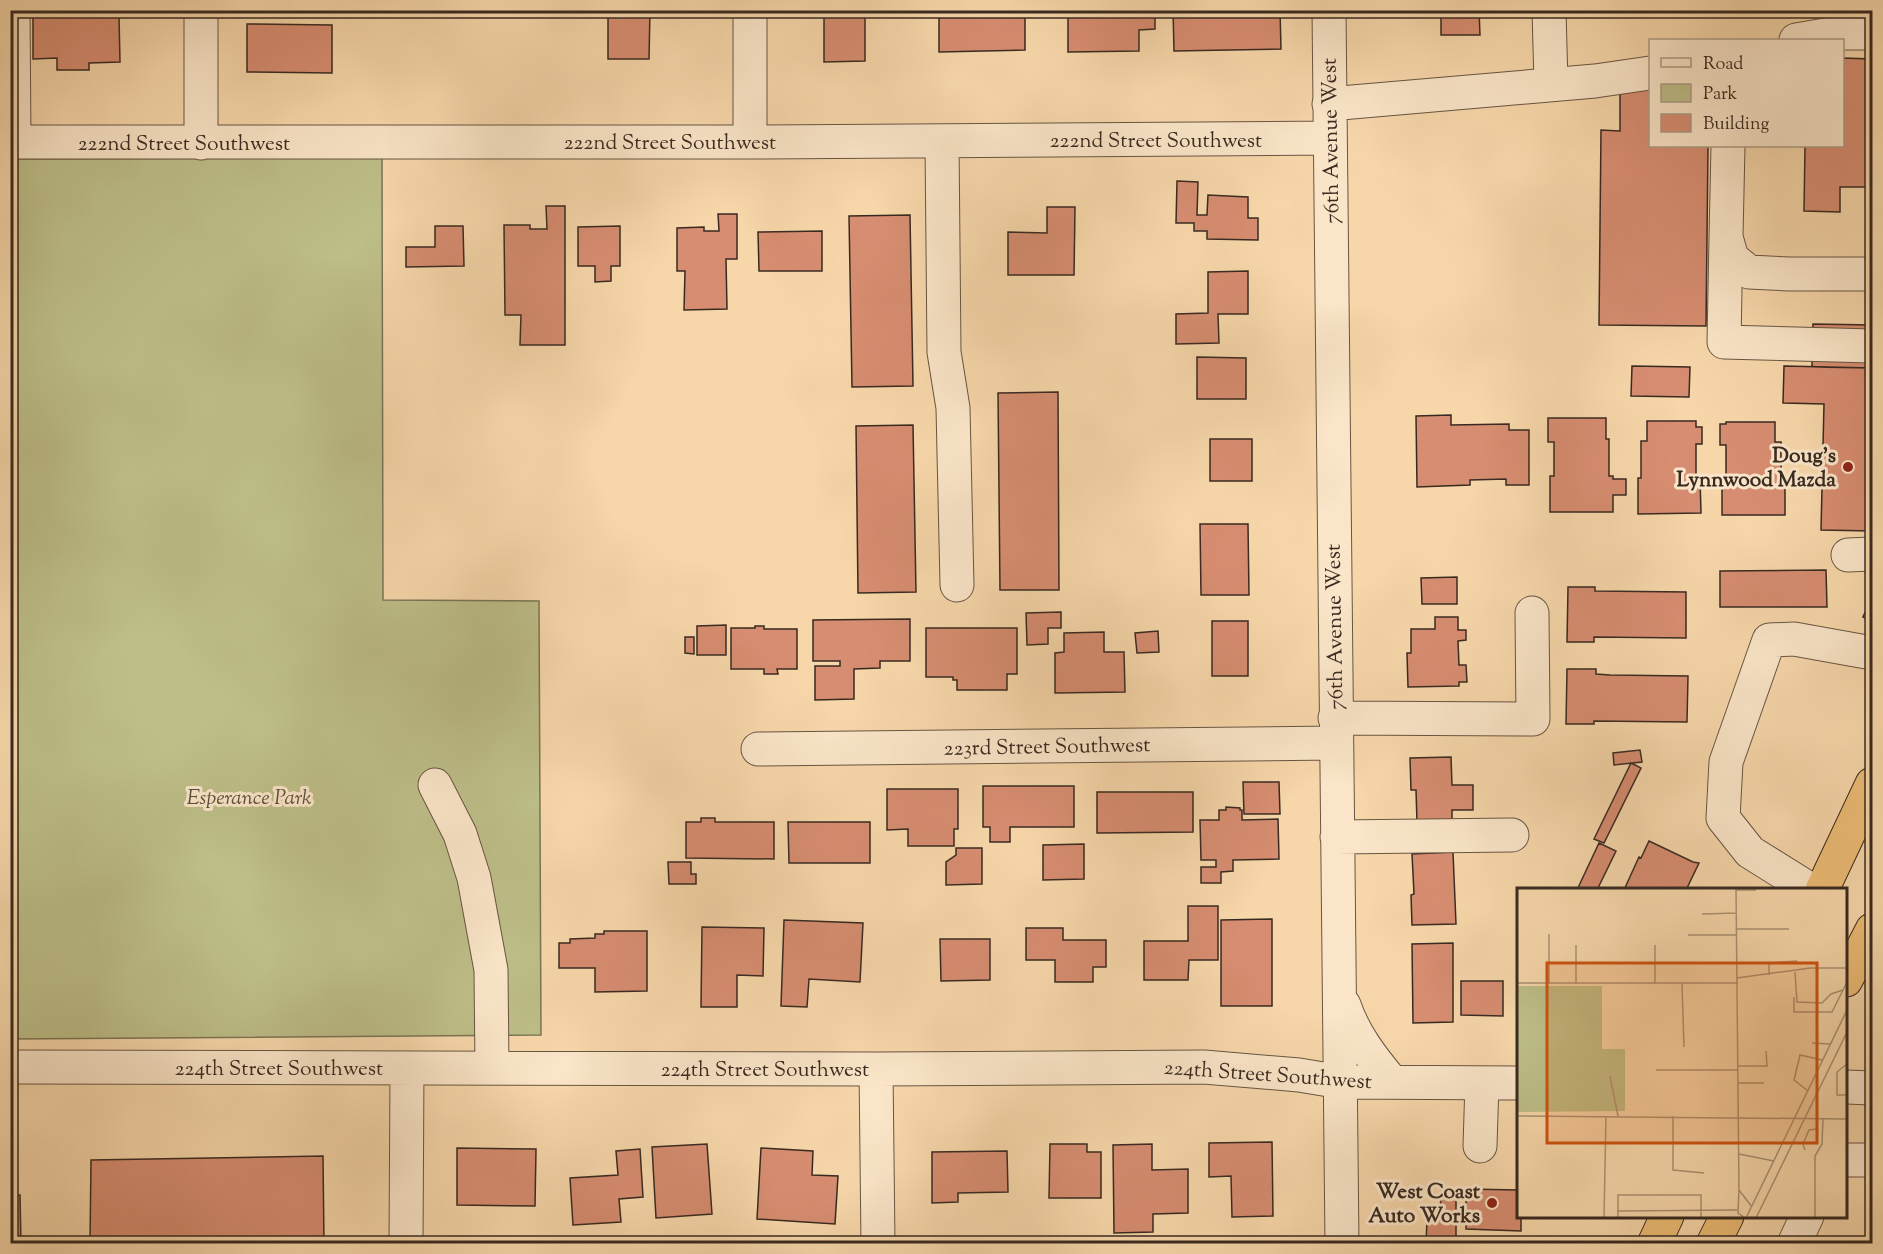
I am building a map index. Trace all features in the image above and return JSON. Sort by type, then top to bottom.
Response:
[{"type":"highway","points":[[1823,888],[1872,784]]},
{"type":"highway","points":[[1847,976],[1872,930]]},
{"type":"highway","points":[[1654,1244],[1666,1218]]},
{"type":"highway","points":[[1713,1244],[1726,1218]]},
{"type":"street","points":[[12,142],[13,10]]},
{"type":"street","points":[[201,10],[201,143]]},
{"type":"street","points":[[750,10],[750,142]]},
{"type":"street","name":"76th Avenue West","points":[[1329,10],[1342,1244]]},
{"type":"street","points":[[1550,10],[1551,84]]},
{"type":"street","points":[[1802,39],[1837,33],[1872,33]]},
{"type":"street","points":[[1329,104],[1649,74]]},
{"type":"street","name":"222nd Street Southwest","points":[[12,142],[750,142],[1330,138]]},
{"type":"street","points":[[942,141],[944,352],[952,408],[957,585]]},
{"type":"street","points":[[1728,147],[1724,342],[1872,346]]},
{"type":"street","points":[[1726,237],[1732,258],[1749,272],[1872,274]]},
{"type":"street","name":"223rd Street Southwest","points":[[758,749],[1335,730],[1533,718],[1532,613]]},
{"type":"street","points":[[1808,888],[1750,852],[1724,818],[1726,762],[1769,640],[1794,639],[1872,653]]},
{"type":"street","points":[[435,785],[460,834],[474,878],[491,970],[492,1067]]},
{"type":"street","points":[[1337,837],[1512,835]]},
{"type":"street","points":[[1339,992],[1348,1018],[1360,1040],[1392,1082]]},
{"type":"street","name":"224th Street Southwest","points":[[10,1067],[876,1069],[1204,1067],[1299,1075],[1341,1082],[1517,1083]]},
{"type":"street","points":[[406,1244],[407,1068]]},
{"type":"street","points":[[876,1069],[878,1244]]},
{"type":"street","points":[[1480,1146],[1482,1083]]},
{"type":"street","points":[[1847,1087],[1872,1088]]},
{"type":"street","points":[[1847,1160],[1872,1160]]},
{"type":"street","points":[[1794,1244],[1806,1218]]},
{"type":"green space","name":"Esperance Park","points":[[382,158],[383,600],[539,601],[541,1035],[11,1039],[11,159]]},
{"type":"building","points":[[33,10],[88,10],[88,16],[119,16],[120,62],[89,63],[89,70],[57,70],[57,58],[33,59]]},
{"type":"building","points":[[430,10],[521,10],[521,14],[436,13]]},
{"type":"building","points":[[608,10],[650,10],[649,59],[608,59]]},
{"type":"building","points":[[824,10],[886,10],[886,14],[865,14],[865,61],[824,62]]},
{"type":"building","points":[[1025,10],[1025,50],[939,52],[939,11]]},
{"type":"building","points":[[1068,10],[1155,10],[1155,29],[1139,30],[1139,51],[1068,52]]},
{"type":"building","points":[[1173,10],[1280,10],[1281,49],[1174,51]]},
{"type":"building","points":[[1441,10],[1479,10],[1480,35],[1441,35]]},
{"type":"building","points":[[247,24],[332,25],[332,73],[247,72]]},
{"type":"building","points":[[1844,58],[1872,59],[1872,187],[1840,187],[1840,212],[1804,211],[1805,147],[1844,147]]},
{"type":"building","points":[[1620,85],[1649,86],[1649,147],[1708,147],[1706,326],[1599,325],[1601,130],[1620,131]]},
{"type":"building","points":[[1177,181],[1198,182],[1197,215],[1207,215],[1208,195],[1248,197],[1248,218],[1258,218],[1258,240],[1207,239],[1207,231],[1194,231],[1194,223],[1176,223]]},
{"type":"building","points":[[546,206],[565,206],[565,345],[520,345],[521,315],[505,315],[504,225],[530,225],[530,229],[547,229]]},
{"type":"building","points":[[1047,207],[1075,207],[1074,275],[1008,275],[1008,232],[1047,233]]},
{"type":"building","points":[[718,214],[737,214],[737,259],[726,259],[727,309],[684,310],[685,271],[677,271],[677,228],[704,227],[704,231],[719,231]]},
{"type":"building","points":[[910,215],[913,386],[852,387],[849,216]]},
{"type":"building","points":[[435,226],[463,226],[464,266],[406,267],[406,247],[435,247]]},
{"type":"building","points":[[620,226],[620,266],[611,266],[611,281],[595,282],[595,266],[578,266],[578,227]]},
{"type":"building","points":[[822,231],[822,271],[759,271],[758,232]]},
{"type":"building","points":[[1248,271],[1248,314],[1218,314],[1219,343],[1176,344],[1176,314],[1208,313],[1208,272]]},
{"type":"building","points":[[1813,324],[1872,325],[1872,368],[1812,367]]},
{"type":"building","points":[[1197,357],[1246,358],[1246,399],[1197,399]]},
{"type":"building","points":[[1632,366],[1690,367],[1689,397],[1631,396]]},
{"type":"building","name":"Doug's Lynnwood Mazda","points":[[1784,366],[1872,368],[1872,531],[1821,530],[1824,404],[1783,403]]},
{"type":"building","points":[[1058,392],[1059,590],[1000,590],[998,393]]},
{"type":"building","points":[[1451,415],[1451,425],[1509,424],[1509,430],[1529,430],[1529,485],[1506,485],[1506,479],[1470,480],[1470,485],[1417,487],[1416,416]]},
{"type":"building","points":[[1548,418],[1606,418],[1606,439],[1609,439],[1609,476],[1613,476],[1613,479],[1626,479],[1626,495],[1613,495],[1613,512],[1550,512],[1550,476],[1554,476],[1554,442],[1548,442]]},
{"type":"building","points":[[1647,421],[1696,421],[1696,427],[1702,427],[1702,444],[1696,444],[1696,478],[1700,478],[1701,513],[1638,514],[1641,441],[1647,441]]},
{"type":"building","points":[[1726,422],[1775,422],[1775,442],[1781,442],[1781,479],[1785,479],[1785,515],[1722,515],[1722,480],[1726,480],[1726,445],[1720,445],[1720,424],[1726,424]]},
{"type":"building","points":[[913,425],[916,592],[858,593],[856,426]]},
{"type":"building","points":[[1210,439],[1252,439],[1252,481],[1210,481]]},
{"type":"building","points":[[1200,524],[1248,524],[1249,595],[1201,595]]},
{"type":"building","points":[[1826,570],[1827,607],[1720,607],[1720,571]]},
{"type":"building","points":[[1457,577],[1457,604],[1422,604],[1421,578]]},
{"type":"building","points":[[1568,587],[1595,587],[1595,591],[1686,592],[1686,638],[1594,637],[1594,642],[1567,642]]},
{"type":"building","points":[[1872,597],[1872,622],[1863,617]]},
{"type":"building","points":[[1061,612],[1061,628],[1048,628],[1048,644],[1027,645],[1026,613]]},
{"type":"building","points":[[1435,617],[1458,617],[1458,630],[1466,630],[1466,640],[1458,641],[1459,665],[1466,665],[1467,682],[1459,682],[1459,686],[1408,687],[1407,653],[1411,653],[1411,629],[1435,629]]},
{"type":"building","points":[[910,619],[910,661],[880,661],[880,668],[854,669],[854,699],[815,700],[815,666],[840,666],[840,661],[813,661],[813,620]]},
{"type":"building","points":[[1212,621],[1248,621],[1248,676],[1212,676]]},
{"type":"building","points":[[726,625],[726,655],[697,655],[697,626]]},
{"type":"building","points":[[755,626],[764,626],[764,629],[797,629],[797,669],[777,669],[778,674],[764,674],[764,669],[731,669],[731,628],[755,628]]},
{"type":"building","points":[[926,628],[1017,628],[1017,674],[1007,674],[1007,690],[957,690],[957,680],[953,680],[953,677],[926,677]]},
{"type":"building","points":[[1158,631],[1159,652],[1137,653],[1135,633]]},
{"type":"building","points":[[1104,632],[1104,652],[1124,652],[1125,692],[1055,693],[1055,653],[1064,652],[1064,633]]},
{"type":"building","points":[[685,637],[694,637],[694,654],[685,653]]},
{"type":"building","points":[[1567,669],[1596,669],[1596,674],[1610,675],[1688,676],[1687,722],[1594,721],[1594,724],[1566,724]]},
{"type":"building","points":[[1640,750],[1642,762],[1614,765],[1613,753]]},
{"type":"building","points":[[1451,757],[1452,785],[1473,785],[1473,810],[1452,810],[1452,823],[1417,822],[1416,790],[1411,790],[1410,758]]},
{"type":"building","points":[[1631,763],[1641,768],[1604,843],[1594,839]]},
{"type":"building","points":[[1243,782],[1279,782],[1280,814],[1244,814]]},
{"type":"building","points":[[983,786],[1074,786],[1074,827],[1010,827],[1010,842],[990,842],[990,827],[983,827]]},
{"type":"building","points":[[887,789],[958,789],[958,829],[954,829],[954,846],[908,846],[908,829],[887,830]]},
{"type":"building","points":[[1097,792],[1193,792],[1193,832],[1097,833]]},
{"type":"building","points":[[1226,807],[1240,808],[1242,820],[1278,819],[1279,859],[1233,860],[1233,871],[1221,872],[1221,883],[1201,883],[1201,867],[1216,867],[1216,860],[1201,860],[1200,820],[1219,820],[1219,810],[1226,810]]},
{"type":"building","points":[[701,818],[715,818],[715,822],[774,822],[774,859],[686,858],[686,822],[701,822]]},
{"type":"building","points":[[788,822],[870,822],[870,863],[789,863]]},
{"type":"building","points":[[1649,841],[1699,863],[1687,888],[1625,888],[1639,857],[1641,858]]},
{"type":"building","points":[[1599,843],[1616,851],[1598,888],[1578,888]]},
{"type":"building","points":[[1084,844],[1084,879],[1043,880],[1043,845]]},
{"type":"building","points":[[956,848],[982,848],[982,884],[946,885],[946,862],[956,855]]},
{"type":"building","points":[[1453,852],[1456,924],[1412,925],[1411,895],[1414,894],[1412,854]]},
{"type":"building","points":[[668,862],[691,862],[691,874],[696,874],[696,884],[669,884]]},
{"type":"building","points":[[1188,906],[1218,906],[1218,960],[1189,960],[1188,980],[1144,980],[1144,941],[1188,941]]},
{"type":"building","points":[[1272,919],[1272,1006],[1221,1006],[1221,920]]},
{"type":"building","points":[[784,920],[863,923],[860,982],[809,979],[807,1007],[781,1006]]},
{"type":"building","points":[[702,927],[764,928],[763,976],[737,975],[737,1007],[701,1007]]},
{"type":"building","points":[[1026,928],[1063,928],[1063,940],[1106,940],[1106,967],[1093,967],[1093,982],[1055,982],[1055,960],[1026,960]]},
{"type":"building","points":[[604,931],[647,931],[647,991],[595,992],[595,968],[559,968],[559,943],[570,943],[570,939],[595,938],[595,934],[604,934]]},
{"type":"building","points":[[940,939],[990,939],[990,980],[941,981]]},
{"type":"building","points":[[1453,943],[1453,1022],[1413,1023],[1412,944]]},
{"type":"building","points":[[1461,981],[1503,981],[1503,1016],[1461,1015]]},
{"type":"building","points":[[1272,1142],[1273,1216],[1232,1217],[1231,1176],[1209,1177],[1209,1143]]},
{"type":"building","points":[[707,1144],[712,1214],[656,1218],[652,1147]]},
{"type":"building","points":[[1050,1144],[1087,1144],[1087,1152],[1101,1152],[1101,1198],[1049,1198]]},
{"type":"building","points":[[1152,1144],[1152,1170],[1188,1169],[1188,1213],[1153,1214],[1153,1232],[1114,1233],[1113,1145]]},
{"type":"building","points":[[457,1148],[536,1149],[535,1206],[457,1205]]},
{"type":"building","points":[[761,1148],[813,1151],[812,1175],[838,1176],[835,1224],[757,1219]]},
{"type":"building","points":[[640,1149],[643,1197],[619,1199],[621,1222],[573,1225],[570,1178],[618,1175],[616,1151]]},
{"type":"building","points":[[1007,1151],[1008,1192],[958,1193],[958,1202],[932,1203],[932,1152]]},
{"type":"building","points":[[323,1156],[324,1244],[90,1244],[91,1160]]},
{"type":"building","name":"West Coast Auto Works","points":[[1466,1189],[1517,1190],[1517,1218],[1521,1218],[1521,1231],[1466,1229]]},
{"type":"building","points":[[1441,1190],[1456,1190],[1456,1244],[1426,1244],[1427,1220],[1440,1220]]},
{"type":"building","points":[[10,1195],[20,1195],[21,1244],[10,1244]]},
{"type":"place","name":"Doug's Lynnwood Mazda","points":[[1848,467]]},
{"type":"place","name":"West Coast Auto Works","points":[[1492,1203]]}]
